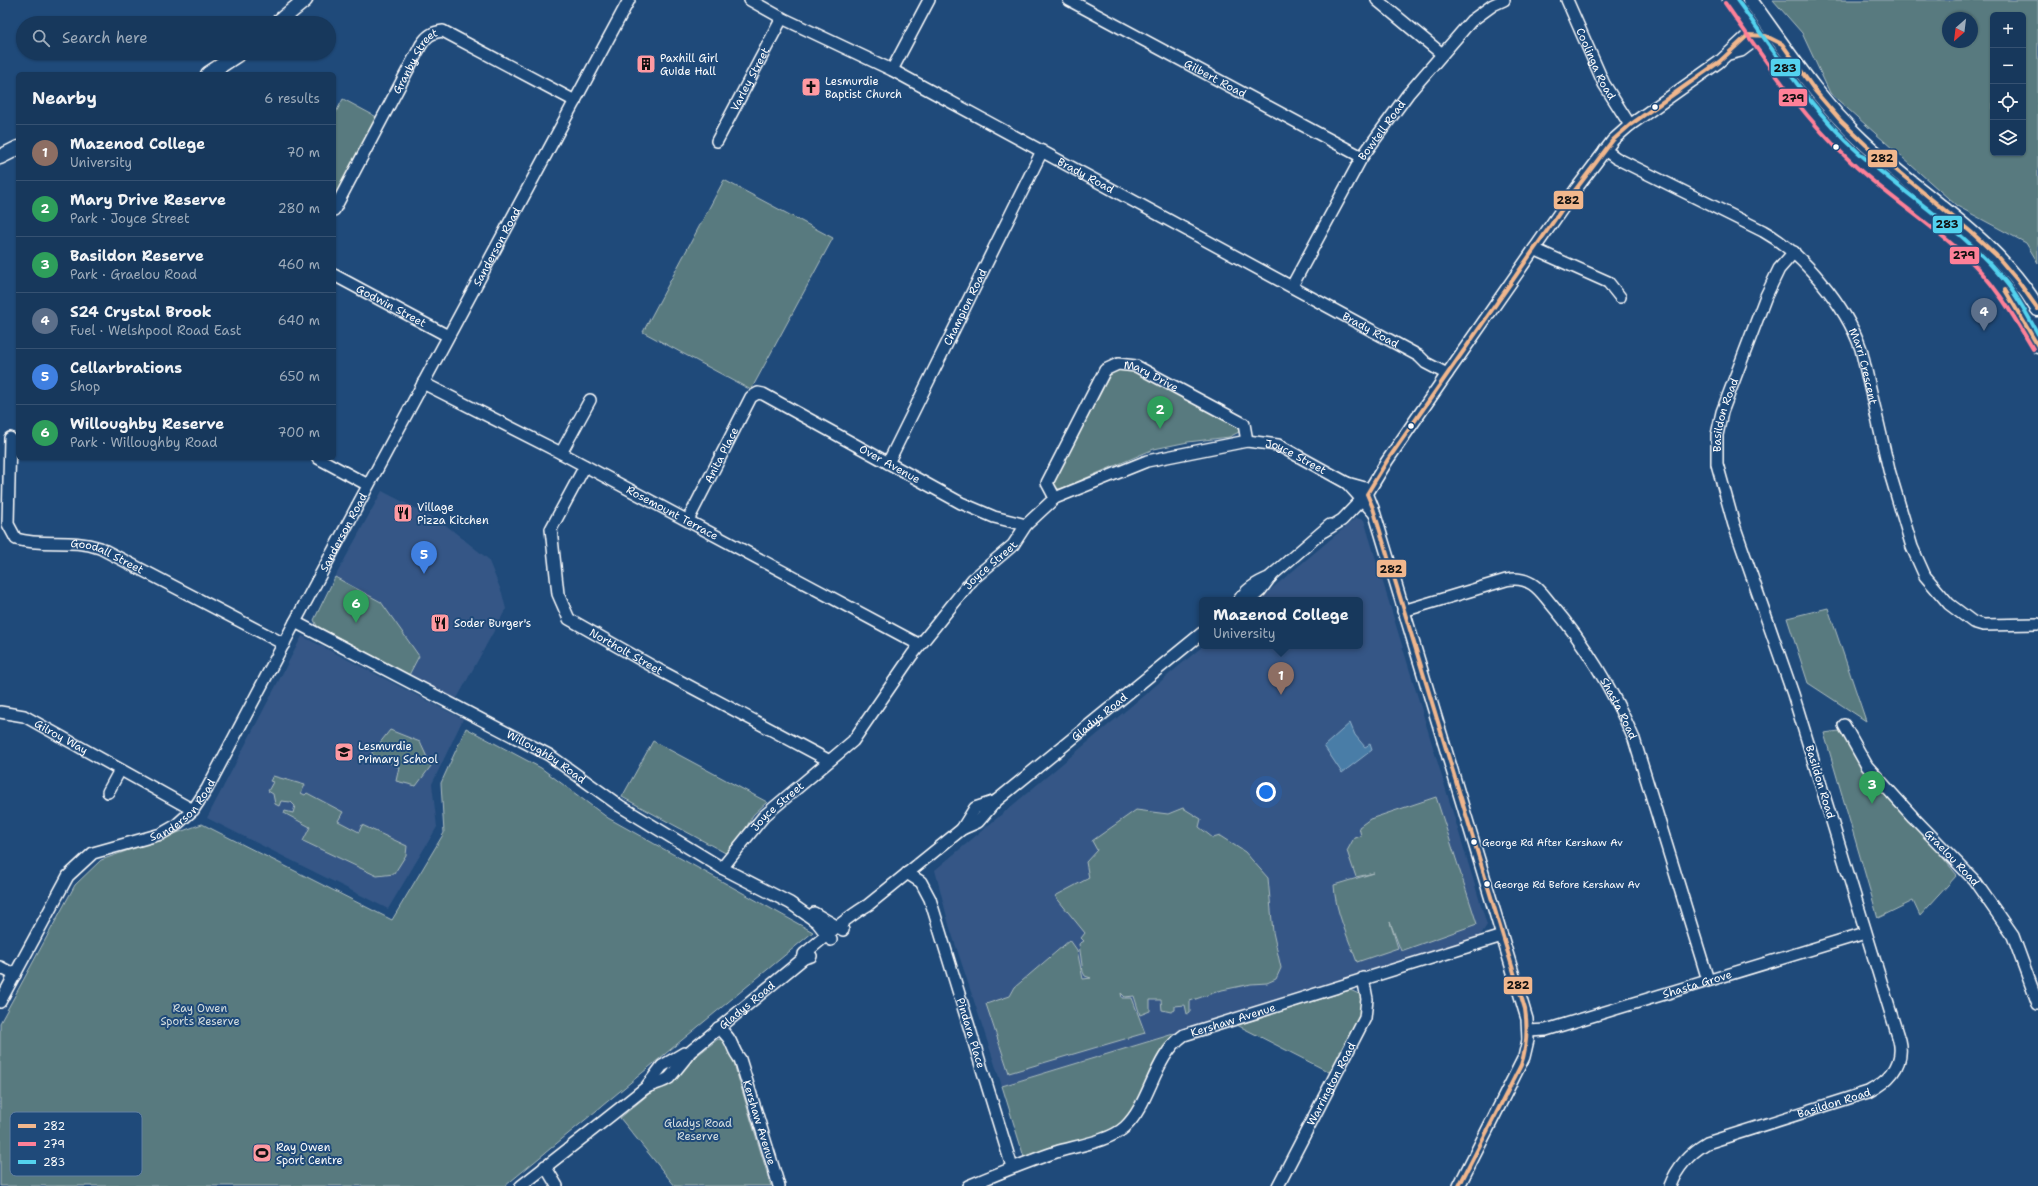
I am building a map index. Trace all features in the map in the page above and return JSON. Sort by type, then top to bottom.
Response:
[{"type":"main road","points":[[286,16],[305,0]]},
{"type":"main road","points":[[1730,0],[1795,91],[1831,134],[1871,171],[1966,248],[1985,267],[2012,300],[2038,346]]},
{"type":"main road","points":[[1743,0],[1756,21],[1754,34]]},
{"type":"main road","points":[[1750,0],[1809,83],[1841,121],[1862,141],[1981,239],[2008,267],[2038,309]]},
{"type":"main road","points":[[1754,34],[1782,44]]},
{"type":"main road","points":[[211,72],[229,60]]},
{"type":"main road","points":[[0,157],[16,149]]},
{"type":"main road","points":[[1938,204],[1948,220],[1984,252],[1986,258],[1985,267]]},
{"type":"street","name":"Sanderson Road","points":[[0,1002],[68,876],[93,853],[161,834],[175,826],[193,810],[207,789],[368,485],[629,0]]},
{"type":"street","name":"Brady Road","points":[[750,0],[782,18],[892,70],[1419,356],[1432,357],[1449,370]]},
{"type":"street","points":[[892,70],[929,0]]},
{"type":"street","name":"Gilbert Road","points":[[1069,0],[1362,157]]},
{"type":"street","points":[[1377,0],[1442,54]]},
{"type":"street","name":"Bowtell Road","points":[[1292,286],[1362,157],[1408,94],[1471,21],[1493,5],[1504,0]]},
{"type":"street","name":"Coolinga Road","points":[[1567,0],[1604,84],[1630,125]]},
{"type":"street","name":"Varley Street","points":[[717,141],[782,18]]},
{"type":"street","name":"Granby Street","points":[[336,206],[421,45],[427,36],[434,32],[443,31],[574,101]]},
{"type":"street","points":[[1253,597],[1272,576],[1324,531],[1342,520],[1363,495],[1534,249],[1613,140],[1630,125],[1729,54],[1741,51],[1754,42],[1754,34]]},
{"type":"street","name":"Marri Crescent","points":[[1605,150],[1616,158],[1763,231],[1794,252],[1833,300],[1856,335],[1861,349],[1889,470],[1912,547],[1925,576],[1949,604],[1964,617],[1973,622],[1983,625],[2038,624]]},
{"type":"street","name":"Champion Road","points":[[888,463],[1042,151]]},
{"type":"street","points":[[1534,249],[1608,282],[1620,297]]},
{"type":"street","name":"Basildon Road","points":[[1670,1186],[1674,1176],[1685,1160],[1708,1143],[1860,1095],[1880,1085],[1894,1073],[1899,1060],[1900,1044],[1793,694],[1734,525],[1716,458],[1716,442],[1720,419],[1753,330],[1779,269],[1794,252]]},
{"type":"street","name":"Godwin Street","points":[[336,276],[448,336]]},
{"type":"street","name":"Mary Drive","points":[[1055,498],[1047,483],[1105,370],[1118,364],[1136,366],[1244,424],[1247,441]]},
{"type":"street","name":"Rosemount Terrace","points":[[423,383],[561,453],[920,645]]},
{"type":"street","name":"Over Avenue","points":[[758,393],[763,394],[888,463],[980,511],[1026,525]]},
{"type":"street","name":"Anita Place","points":[[688,520],[752,397],[758,393]]},
{"type":"street","points":[[561,453],[590,400]]},
{"type":"street","name":"Goodall Street","points":[[10,438],[8,524],[16,539],[30,543],[84,543],[100,548],[284,644]]},
{"type":"street","name":"Joyce Street","points":[[722,868],[764,816],[828,760],[853,741],[920,645],[973,579],[1013,545],[1026,525],[1055,498],[1147,461],[1247,441],[1278,445],[1348,483],[1363,495],[1374,513],[1524,1009],[1528,1031],[1526,1048],[1521,1065],[1459,1186]]},
{"type":"street","points":[[322,460],[368,485]]},
{"type":"street","name":"Northolt Street","points":[[585,466],[551,529],[558,594],[569,619],[659,670],[828,760]]},
{"type":"street","points":[[1241,597],[1254,584],[1272,576]]},
{"type":"street","name":"Shasta Road","points":[[1403,611],[1506,580],[1518,579],[1525,580],[1538,588],[1567,622],[1596,665],[1622,713],[1634,739],[1708,980]]},
{"type":"street","name":"Willoughby Road","points":[[295,622],[548,756],[620,806],[722,868],[790,903],[817,922],[830,938]]},
{"type":"street","name":"Gladys Road","points":[[521,1186],[547,1169],[575,1142],[589,1134],[646,1087],[670,1077],[678,1066],[688,1057],[690,1052],[804,958],[804,954],[830,938],[855,912],[868,906],[962,829],[978,822],[996,800],[1199,635]]},
{"type":"street","name":"Gilroy Way","points":[[0,712],[24,716],[193,810]]},
{"type":"street","name":"Graelou Road","points":[[1844,725],[1867,766],[1913,817],[1974,880],[2013,936],[2038,1004]]},
{"type":"street","points":[[108,792],[120,770]]},
{"type":"street","name":"Pindara Place","points":[[919,864],[927,882],[930,899]]},
{"type":"street","name":"Pindara Place","points":[[907,873],[921,882],[930,899],[1012,1167]]},
{"type":"street","name":"Willoughby Road","points":[[790,903],[799,906],[841,928]]},
{"type":"street","name":"Shasta Grove","points":[[1528,1031],[1546,1030],[1865,933]]},
{"type":"street","name":"Kershaw Avenue","points":[[968,1186],[1012,1167],[1101,1138],[1125,1127],[1134,1116],[1170,1049],[1184,1035],[1363,978],[1502,936]]},
{"type":"street","points":[[0,967],[15,974]]},
{"type":"street","name":"Warrington Road","points":[[1278,1186],[1365,1018],[1367,999],[1363,978]]},
{"type":"street","name":"Kershaw Avenue","points":[[729,1019],[741,1051],[740,1059]]},
{"type":"street","name":"Kershaw Avenue","points":[[718,1028],[730,1037],[736,1054],[740,1059],[779,1186]]},
{"type":"street","points":[[547,1169],[557,1186]]},
{"type":"street","points":[[538,1176],[549,1186]]},
{"type":"street","name":"Gladys Road","points":[[530,1186],[538,1176]]},
{"type":"shaded area","points":[[382,491],[442,522],[488,559],[502,593],[506,609],[455,702],[411,678],[409,675],[419,656],[381,602],[335,577]]},
{"type":"shaded area","points":[[1356,518],[1364,520],[1487,925],[1480,936],[1180,1032],[1002,1086],[949,925],[935,870],[1199,649],[1363,649],[1363,597],[1262,597]]},
{"type":"shaded area","name":"Lesmurdie Primary School","points":[[302,636],[463,719],[432,784],[437,827],[388,909],[207,818]]},
{"type":"shaded area","points":[[1350,723],[1355,735],[1365,747],[1370,744],[1372,750],[1342,773],[1324,746]]},
{"type":"green space","points":[[1773,0],[2038,0],[2038,263],[2026,243],[1957,206],[1830,93],[1802,33]]},
{"type":"green space","points":[[343,99],[386,122],[336,215],[336,112]]},
{"type":"green space","points":[[724,180],[833,238],[751,390],[643,332]]},
{"type":"green space","points":[[1116,370],[1131,370],[1237,426],[1239,432],[1229,437],[1188,442],[1154,449],[1065,487],[1059,489],[1055,487],[1054,483],[1058,474],[1110,375]]},
{"type":"green space","points":[[335,577],[381,602],[419,656],[409,675],[317,626],[314,620]]},
{"type":"green space","points":[[1828,608],[1866,721],[1808,683],[1787,618]]},
{"type":"green space","name":"Ray Owen Sports Reserve","points":[[466,728],[541,768],[608,818],[813,932],[505,1186],[0,1186],[0,1023],[75,885],[101,860],[202,824],[392,920],[444,833],[441,783]]},
{"type":"green space","points":[[390,730],[420,742],[431,766],[416,786],[396,781],[399,767],[371,754]]},
{"type":"green space","points":[[1839,731],[1957,875],[1920,916],[1913,901],[1878,918],[1824,733]]},
{"type":"green space","points":[[653,741],[767,802],[753,815],[731,856],[622,797]]},
{"type":"green space","points":[[273,776],[305,785],[301,793],[305,795],[307,793],[343,812],[338,821],[359,832],[362,825],[407,846],[406,855],[394,874],[377,876],[303,841],[310,827],[284,813],[285,811],[293,813],[295,806],[291,802],[281,801],[279,806],[275,804],[273,794],[268,791],[273,782],[270,781]]},
{"type":"green space","points":[[1436,797],[1477,924],[1401,951],[1390,922],[1398,948],[1357,962],[1339,914],[1334,885],[1374,873],[1356,877],[1347,851],[1354,838],[1361,836],[1359,827],[1370,819]]},
{"type":"green space","points":[[1183,808],[1201,819],[1199,827],[1213,838],[1220,836],[1245,852],[1268,878],[1273,932],[1281,968],[1276,979],[1267,983],[1251,984],[1222,990],[1190,1001],[1190,1012],[1187,1014],[1185,1005],[1175,1006],[1175,1010],[1171,1012],[1162,1010],[1161,1000],[1150,1000],[1150,1011],[1140,1015],[1134,996],[1125,997],[1121,993],[1122,998],[1132,998],[1145,1033],[1009,1073],[986,1004],[1010,996],[1015,987],[1070,940],[1077,950],[1083,979],[1091,978],[1085,976],[1083,972],[1079,944],[1084,941],[1081,938],[1085,933],[1055,896],[1089,878],[1086,862],[1097,850],[1092,841],[1136,810],[1168,814]]},
{"type":"green space","points":[[1350,990],[1359,994],[1361,993],[1363,1012],[1333,1074],[1237,1025]]},
{"type":"green space","points":[[1180,1032],[1126,1126],[1024,1157],[1002,1086]]},
{"type":"green space","name":"Gladys Road Reserve","points":[[718,1039],[725,1041],[728,1044],[771,1186],[675,1186],[620,1118],[649,1094],[669,1084],[680,1069]]},
{"type":"transit line","name":"283","points":[[1737,0],[1794,79],[1824,117],[1876,168],[1952,229],[1988,262],[2014,293],[2038,334]]},
{"type":"transit line","name":"279","points":[[1725,3],[1768,65],[1814,124],[1862,172],[1948,240],[1983,274],[2001,298],[2033,349]]},
{"type":"transit line","name":"282","points":[[1459,1186],[1521,1065],[1526,1044],[1526,1016],[1373,508],[1367,494],[1387,461],[1576,189],[1613,140],[1630,125],[1719,62],[1748,35],[1766,36],[1782,44],[1816,92],[1841,121],[1866,145],[1971,232],[1996,255],[2018,281],[2038,309]]},
{"type":"transit line","name":"282","points":[[2005,290],[2038,346]]},
{"type":"place","name":"Paxhill Girl Guide Hall","points":[[646,64]]},
{"type":"place","name":"Lesmurdie Baptist Church","points":[[811,87]]},
{"type":"place","name":"S24 Crystal Brook","points":[[1984,331]]},
{"type":"place","name":"Mary Drive Reserve","points":[[1160,429]]},
{"type":"place","name":"Village Pizza Kitchen","points":[[403,513]]},
{"type":"place","name":"Cellarbrations","points":[[424,574]]},
{"type":"place","name":"Willoughby Reserve","points":[[356,623]]},
{"type":"place","name":"Soder Burger's","points":[[440,623]]},
{"type":"place","name":"Mazenod College","points":[[1281,695]]},
{"type":"place","name":"Lesmurdie Primary School","points":[[344,752]]},
{"type":"place","name":"Basildon Reserve","points":[[1872,804]]},
{"type":"place","name":"George Rd After Kershaw Av","points":[[1474,842]]},
{"type":"place","name":"George Rd Before Kershaw Av","points":[[1487,884]]},
{"type":"place","name":"Ray Owen Sport Centre","points":[[262,1153]]}]
